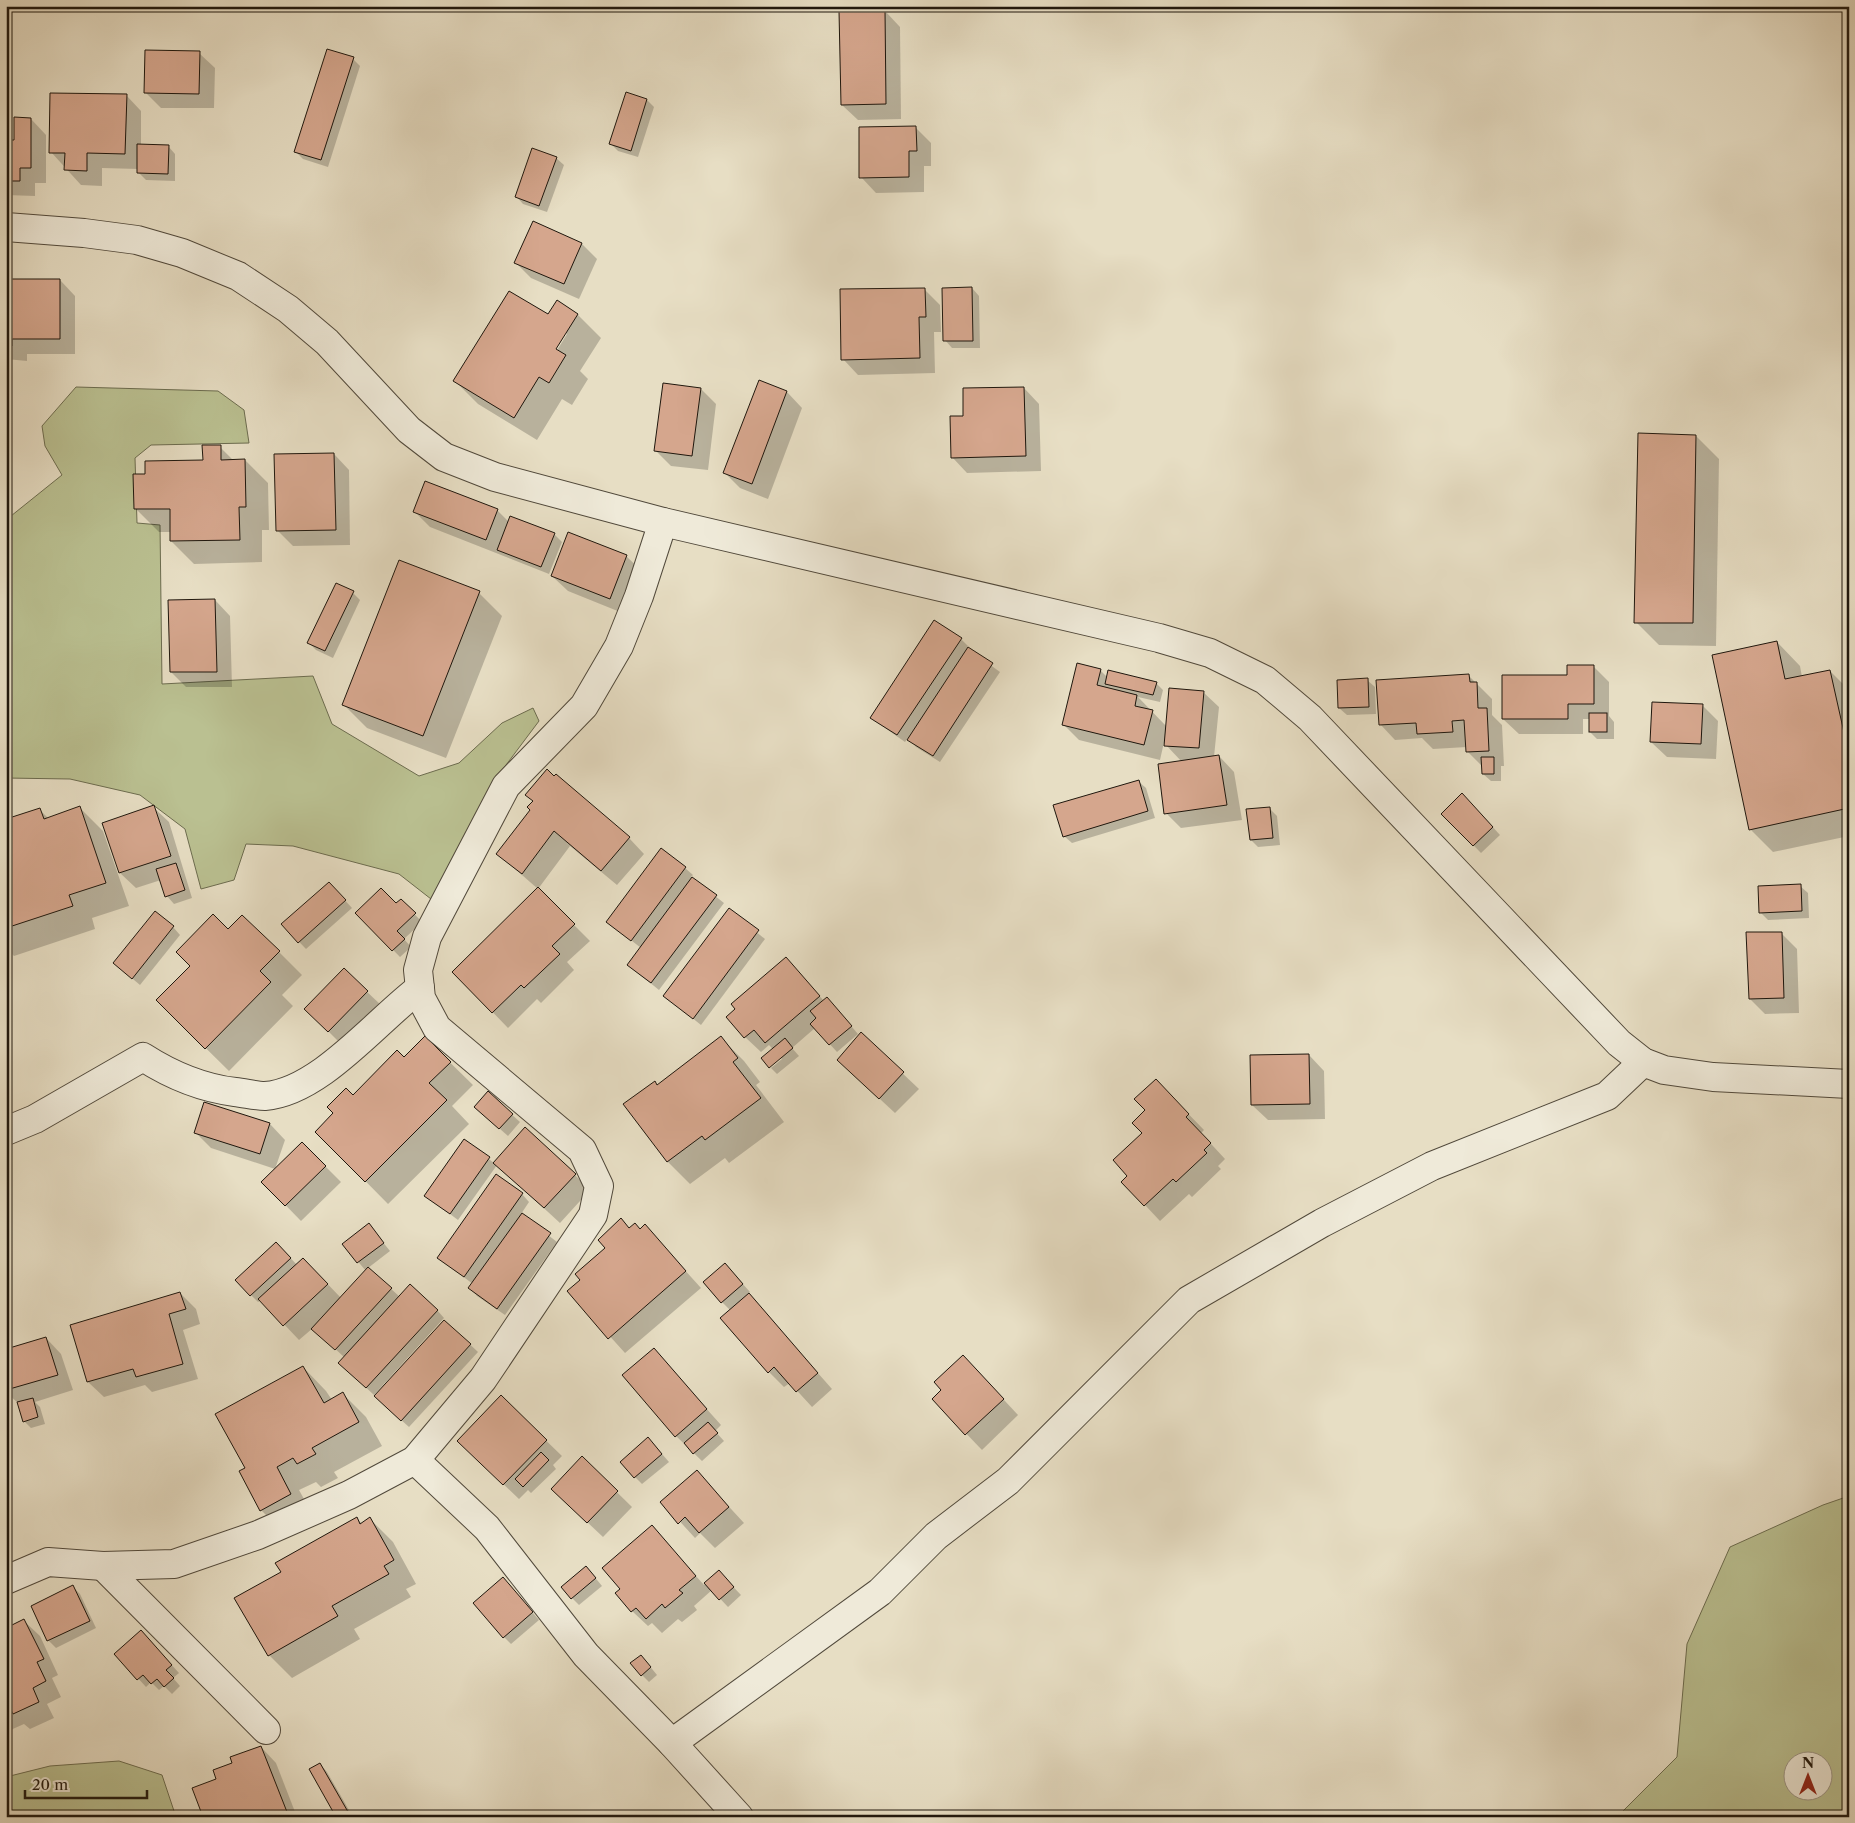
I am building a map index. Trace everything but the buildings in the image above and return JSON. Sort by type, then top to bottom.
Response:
[{"type":"street","points":[[6,227],[84,233],[137,240],[182,253],[238,276],[288,309],[327,342],[409,430],[444,457],[495,477],[663,522],[1159,638],[1210,653],[1265,680],[1310,718],[1619,1042],[1643,1062],[1664,1070],[1713,1077],[1849,1084]]},
{"type":"street","points":[[6,1580],[48,1562],[103,1566],[174,1564],[258,1535],[348,1495],[416,1460],[483,1380],[593,1215],[599,1186],[582,1150],[437,1028],[421,998],[418,970],[427,937],[506,786],[584,706],[619,646],[639,596],[663,522]]},
{"type":"street","points":[[6,1131],[35,1119],[143,1058],[170,1074],[221,1090],[266,1096],[298,1087],[327,1068],[420,988]]},
{"type":"street","points":[[672,1743],[880,1592],[936,1536],[1008,1481],[1189,1300],[1322,1223],[1432,1166],[1608,1096],[1643,1062]]},
{"type":"street","points":[[416,1460],[486,1528],[586,1655],[672,1743],[739,1817]]},
{"type":"street","points":[[103,1566],[266,1730]]},
{"type":"green space","points":[[76,387],[218,391],[244,410],[249,443],[151,445],[135,458],[137,523],[160,525],[162,684],[313,676],[332,724],[419,776],[459,763],[502,723],[533,708],[539,721],[503,769],[431,899],[399,874],[293,846],[246,844],[234,880],[201,889],[185,829],[140,795],[70,779],[6,778],[6,520],[62,475],[45,446],[42,426]]},
{"type":"green space","points":[[1849,1496],[1849,1817],[1617,1817],[1677,1757],[1687,1644],[1730,1547],[1823,1505]]},
{"type":"green space","points":[[119,1761],[162,1775],[176,1817],[6,1817],[6,1777],[50,1766]]}]
